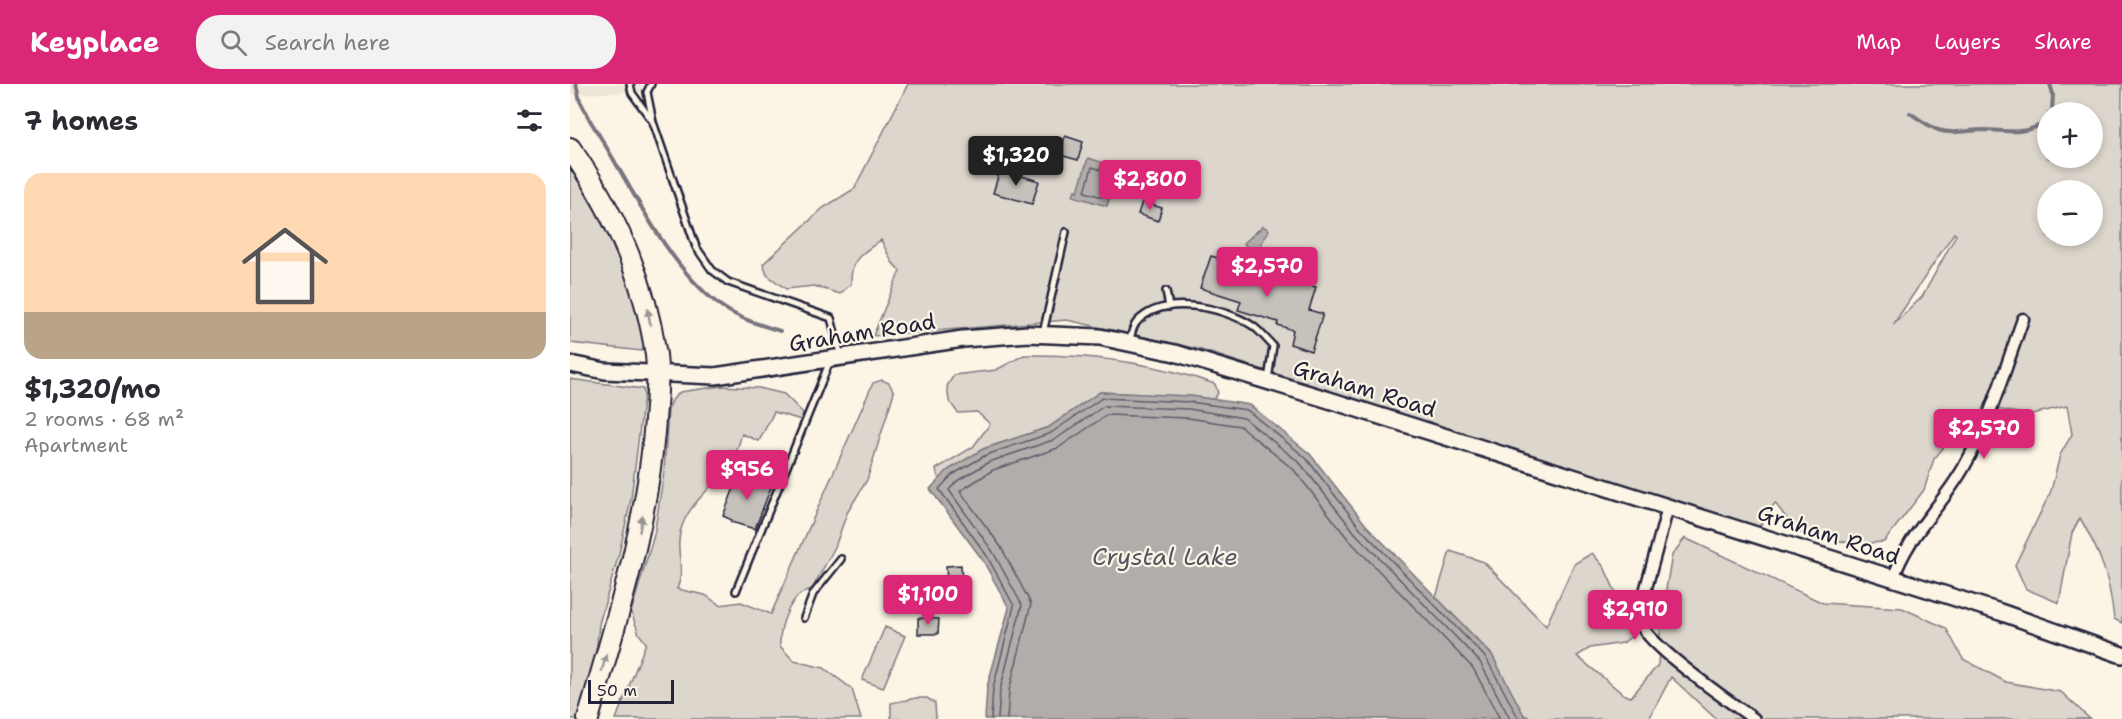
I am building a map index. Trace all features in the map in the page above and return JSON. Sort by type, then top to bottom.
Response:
[{"type":"highway","points":[[570,148],[606,204],[627,245],[647,305],[657,375],[650,477],[641,525],[633,563],[588,719]]},
{"type":"main road","name":"Graham Road","points":[[570,364],[605,371],[715,376],[836,359],[919,344],[1043,335],[1100,337],[1175,353],[2066,633],[2122,655]]},
{"type":"street","points":[[1893,579],[1912,538],[1949,491],[1971,453],[2000,387],[2023,319]]},
{"type":"street","points":[[1668,507],[1640,610],[1641,625],[1647,634],[1678,661],[1754,719]]},
{"type":"lane","points":[[630,84],[632,93],[652,122]]},
{"type":"lane","points":[[651,84],[647,92],[652,122],[696,247],[712,270],[728,282],[831,318],[836,359],[736,591]]},
{"type":"lane","points":[[1043,335],[1066,232]]},
{"type":"lane","points":[[1166,291],[1168,307]]},
{"type":"lane","points":[[1129,343],[1135,324],[1151,312],[1178,304],[1217,310],[1254,326],[1273,346],[1268,382]]},
{"type":"lane","points":[[804,618],[813,594],[841,559]]},
{"type":"shaded area","points":[[570,84],[641,84],[643,92],[570,94]]},
{"type":"shaded area","points":[[908,84],[2122,84],[2122,623],[2114,619],[2110,590],[2103,567],[2080,518],[2072,533],[2059,603],[2026,589],[2015,565],[2051,491],[2060,455],[2072,434],[2067,406],[2028,415],[1991,408],[1962,425],[1934,459],[1924,490],[1884,542],[1855,544],[1797,532],[1775,503],[1759,527],[1198,349],[1067,320],[873,336],[900,271],[892,262],[881,240],[858,258],[851,275],[851,284],[840,294],[814,286],[786,289],[767,275],[763,264],[823,208],[854,189]],"holes":[[[1954,233],[1956,235],[1922,297],[1893,325]]]},
{"type":"shaded area","points":[[570,160],[617,240],[646,338],[642,351],[570,343]]},
{"type":"shaded area","points":[[1024,355],[1073,356],[1145,365],[1215,384],[1218,393],[1214,399],[1100,392],[1049,427],[983,449],[939,480],[936,469],[973,447],[990,424],[977,412],[958,413],[949,401],[947,386],[954,375],[996,370]]},
{"type":"shaded area","points":[[570,379],[643,389],[644,394],[631,499],[619,554],[599,624],[594,673],[579,719],[570,719]]},
{"type":"shaded area","points":[[882,380],[889,383],[894,392],[867,480],[847,513],[835,547],[812,589],[798,597],[787,612],[780,638],[780,646],[794,661],[824,668],[852,689],[861,719],[616,719],[646,643],[639,634],[631,612],[654,535],[664,472],[668,410],[673,399],[680,392],[721,386],[759,388],[784,394],[803,413],[801,420],[774,412],[759,441],[742,434],[735,456],[740,461],[737,470],[726,471],[701,496],[687,515],[679,537],[681,575],[677,589],[705,595],[720,605],[741,602],[771,614],[873,383]]},
{"type":"shaded area","points":[[1685,538],[1823,603],[1902,608],[1946,628],[1963,659],[2006,682],[2061,692],[2090,719],[1716,719],[1671,677],[1649,719],[1534,719],[1523,715],[1492,655],[1436,597],[1450,551],[1484,562],[1546,626],[1574,564],[1592,553],[1604,567],[1617,595],[1635,598],[1633,612],[1638,631],[1623,643],[1590,648],[1577,656],[1623,694],[1631,697],[1658,665],[1661,618],[1672,555]]},
{"type":"shaded area","points":[[885,627],[905,636],[883,688],[862,680]]},
{"type":"shaded area","points":[[927,698],[935,703],[936,719],[891,719],[891,703]]},
{"type":"water","points":[[1088,158],[1134,172],[1129,187],[1114,183],[1107,206],[1073,196],[1075,190],[1078,191]]},
{"type":"water","points":[[1263,226],[1269,230],[1262,243],[1263,257],[1258,258],[1251,255],[1244,243]]},
{"type":"water","name":"Crystal Lake","points":[[1100,392],[1191,396],[1250,405],[1310,454],[1366,525],[1492,655],[1526,719],[985,719],[987,687],[1009,608],[982,559],[930,489],[948,470],[983,449],[1049,427]]},
{"type":"building","points":[[1065,136],[1083,142],[1078,160],[1060,155]]},
{"type":"building","points":[[1000,170],[1039,181],[1032,204],[993,193]]},
{"type":"building","points":[[1142,202],[1162,208],[1158,221],[1138,214]]},
{"type":"building","points":[[1211,256],[1316,287],[1309,310],[1323,314],[1311,351],[1290,344],[1293,330],[1277,325],[1278,322],[1238,310],[1241,301],[1200,288]]},
{"type":"building","points":[[753,474],[762,477],[761,483],[771,487],[755,529],[731,522],[732,520],[723,516],[739,475],[750,479]]},
{"type":"building","points":[[961,565],[962,582],[947,583],[946,566]]},
{"type":"building","points":[[918,618],[939,619],[938,634],[918,634]]},
{"type":"waterway","points":[[576,84],[580,101],[591,122],[648,218],[680,265],[698,286],[724,308],[747,320],[780,331]]},
{"type":"waterway","points":[[2050,84],[2053,102]]},
{"type":"waterway","points":[[1910,113],[1934,128],[1949,132],[2024,130],[2037,126]]}]
